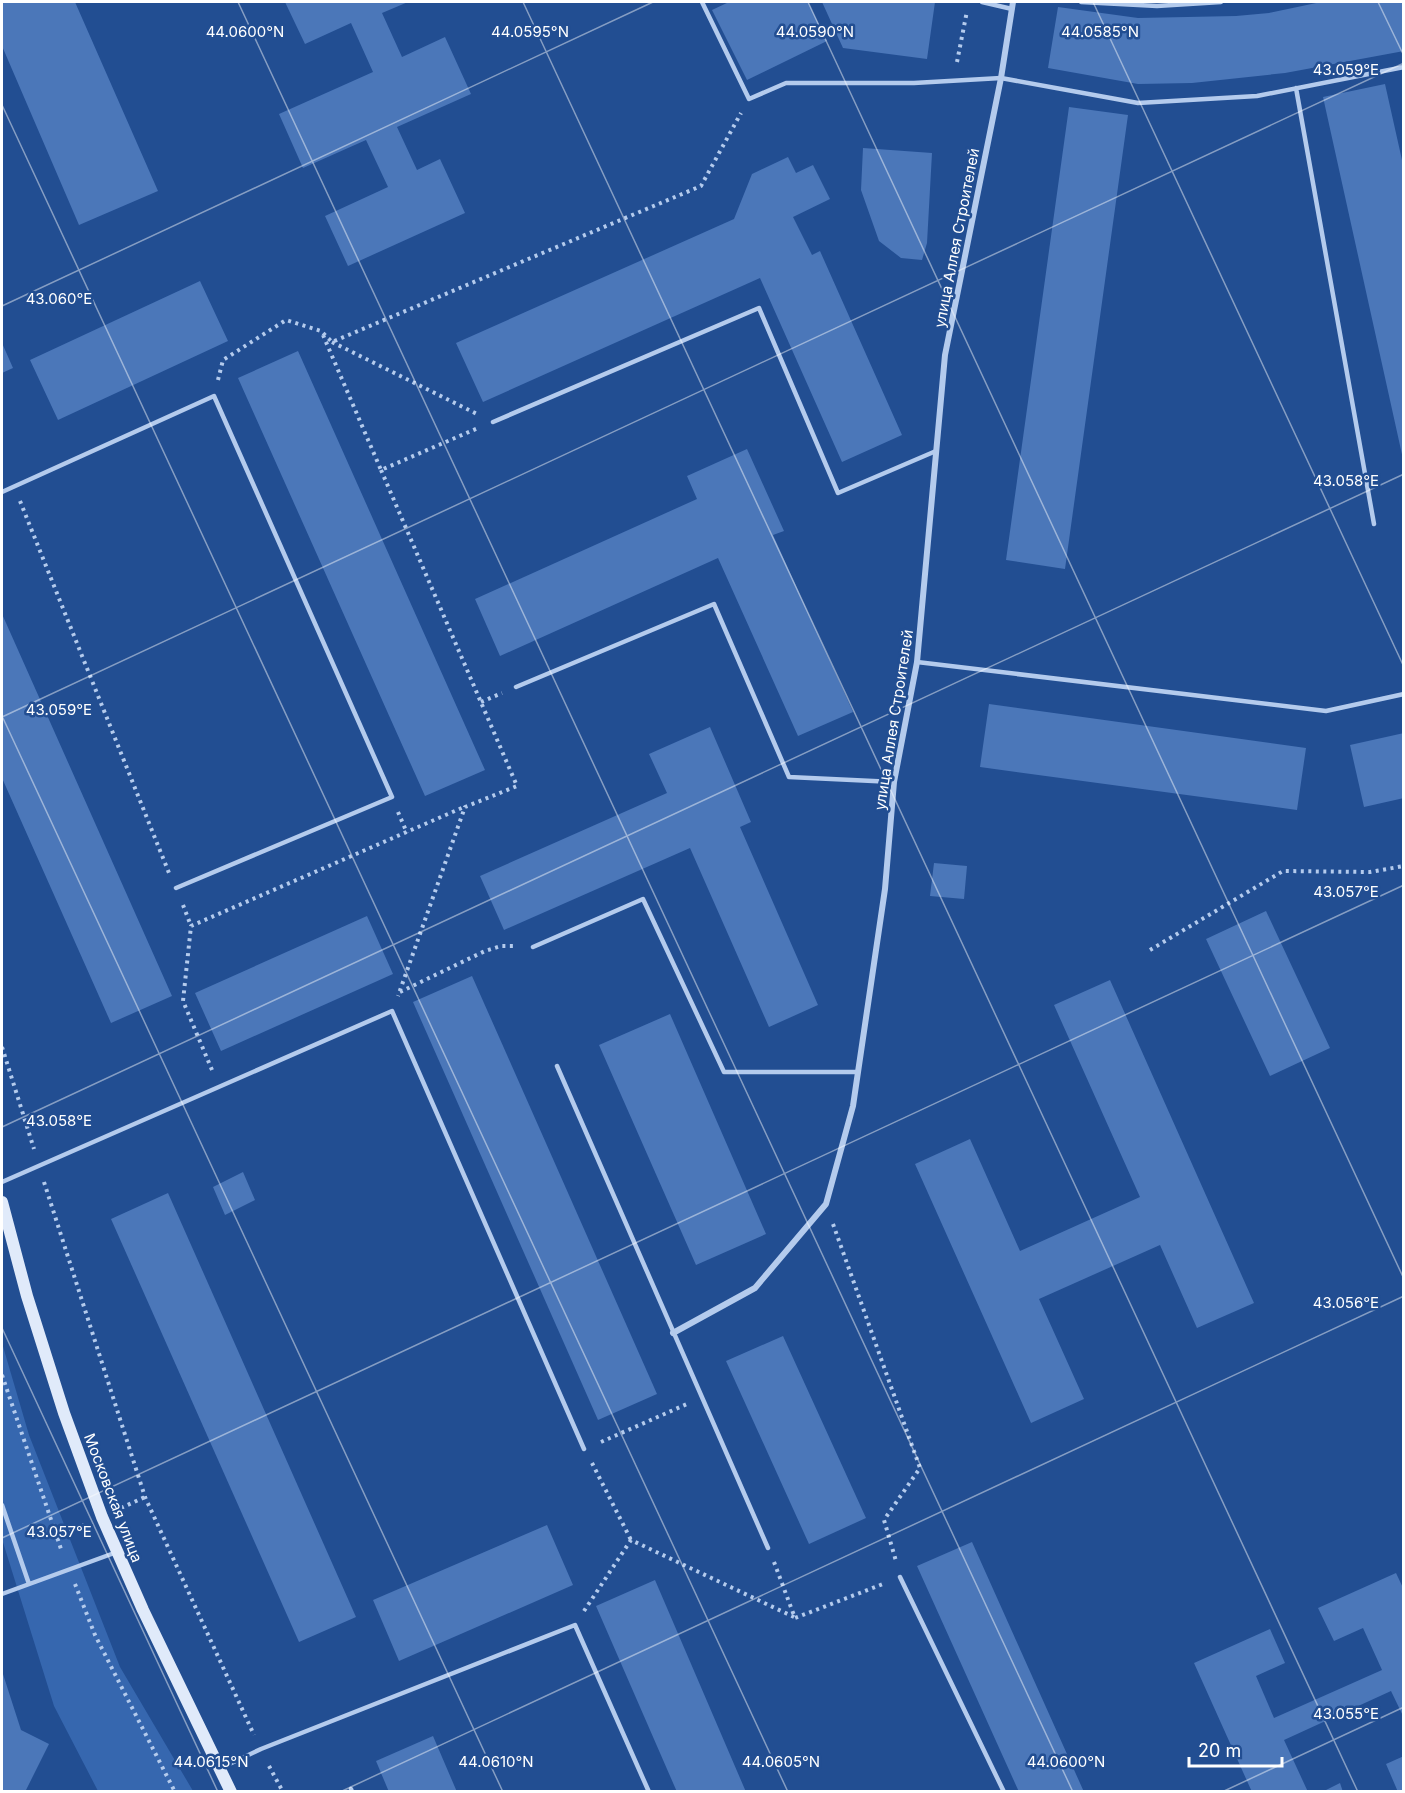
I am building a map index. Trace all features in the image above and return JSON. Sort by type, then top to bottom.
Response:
[{"type":"street","name":"улица Аллея Строителей","points":[[673,1333],[755,1288],[826,1204],[853,1106],[885,889],[894,782],[917,662],[945,355],[1001,78],[1013,5]]},
{"type":"street","name":"Московская улица","points":[[2,1202],[27,1296],[64,1413],[117,1552],[218,1769],[231,1791]]},
{"type":"lane","points":[[702,2],[748,99],[786,83],[914,83],[1001,78],[1138,103],[1257,96],[1404,67]]},
{"type":"lane","points":[[982,2],[1013,5]]},
{"type":"lane","points":[[1081,2],[1157,6],[1221,2]]},
{"type":"lane","points":[[1296,88],[1374,524]]},
{"type":"lane","points":[[493,422],[759,308],[838,493],[936,451]]},
{"type":"lane","points":[[2,492],[214,396],[392,797],[176,888]]},
{"type":"lane","points":[[516,687],[714,604],[789,777],[894,782]]},
{"type":"lane","points":[[917,662],[1326,711],[1404,694]]},
{"type":"lane","points":[[533,947],[643,899],[723,1072],[858,1072]]},
{"type":"lane","points":[[2,1182],[392,1011],[584,1449]]},
{"type":"lane","points":[[557,1066],[768,1548]]},
{"type":"lane","points":[[2,1505],[29,1584]]},
{"type":"lane","points":[[2,1594],[117,1552]]},
{"type":"lane","points":[[900,1577],[1004,1791]]},
{"type":"lane","points":[[218,1769],[261,1749],[575,1626],[649,1791]]},
{"type":"path","points":[[953,81],[970,2]]},
{"type":"path","points":[[332,342],[701,186],[748,99]]},
{"type":"path","points":[[214,396],[223,360],[286,320],[321,331],[332,342],[493,422]]},
{"type":"path","points":[[219,1086],[183,1001],[191,926],[517,786],[321,331]]},
{"type":"path","points":[[381,470],[493,422]]},
{"type":"path","points":[[15,486],[176,888]]},
{"type":"path","points":[[392,1011],[465,807]]},
{"type":"path","points":[[1150,950],[1283,871],[1370,872],[1404,866]]},
{"type":"path","points":[[400,992],[501,946]]},
{"type":"path","points":[[2,1047],[145,1497],[261,1749],[283,1791]]},
{"type":"path","points":[[702,1397],[584,1449],[631,1540],[795,1618],[900,1577],[884,1520],[920,1468],[826,1204]]},
{"type":"path","points":[[575,1626],[631,1540]]},
{"type":"path","points":[[768,1548],[795,1618]]},
{"type":"shaded area","points":[[2,1343],[29,1435],[120,1667],[193,1791],[98,1791],[54,1706],[2,1539]]},
{"type":"building","points":[[2,2],[75,2],[158,191],[79,225],[2,46]]},
{"type":"building","points":[[285,2],[408,2],[382,13],[402,57],[445,37],[471,94],[397,127],[417,170],[440,159],[465,213],[348,266],[325,216],[388,187],[366,140],[303,168],[279,114],[373,72],[351,23],[305,44]]},
{"type":"building","points":[[729,2],[808,2],[827,41],[747,80],[712,10]]},
{"type":"building","points":[[822,2],[935,2],[927,59],[843,48]]},
{"type":"building","points":[[1321,2],[1404,2],[1404,51],[1285,73],[1192,83],[1138,84],[1048,68],[1058,7],[1138,18],[1236,16],[1269,13]]},
{"type":"building","points":[[1385,84],[1404,169],[1403,459],[1323,97]]},
{"type":"building","points":[[1069,107],[1128,115],[1065,569],[1006,560]]},
{"type":"building","points":[[863,148],[932,153],[927,243],[922,260],[901,258],[879,241],[861,190]]},
{"type":"building","points":[[788,157],[796,173],[813,165],[830,199],[793,217],[812,255],[820,251],[902,435],[842,462],[760,278],[483,402],[456,343],[734,219],[752,174]]},
{"type":"building","points":[[200,281],[228,341],[58,420],[30,360]]},
{"type":"building","points":[[2,343],[13,368],[2,373]]},
{"type":"building","points":[[298,351],[485,770],[425,796],[238,378]]},
{"type":"building","points":[[747,449],[784,531],[773,535],[853,712],[798,736],[718,558],[500,656],[475,599],[697,499],[687,476]]},
{"type":"building","points":[[2,614],[172,996],[111,1023],[2,778]]},
{"type":"building","points":[[989,704],[1306,748],[1297,810],[980,767]]},
{"type":"building","points":[[710,727],[751,822],[740,827],[818,1005],[769,1027],[690,848],[504,930],[480,876],[667,793],[649,754]]},
{"type":"building","points":[[1404,733],[1404,798],[1364,807],[1350,745]]},
{"type":"building","points":[[934,863],[967,866],[964,899],[930,896]]},
{"type":"building","points":[[1266,911],[1330,1048],[1270,1076],[1206,939]]},
{"type":"building","points":[[367,916],[393,974],[221,1051],[195,993]]},
{"type":"building","points":[[472,976],[657,1394],[598,1420],[413,1002]]},
{"type":"building","points":[[1110,980],[1254,1303],[1197,1328],[1160,1245],[1039,1299],[1084,1399],[1031,1423],[915,1164],[970,1139],[1020,1251],[1140,1197],[1054,1005]]},
{"type":"building","points":[[670,1014],[766,1234],[696,1265],[599,1045]]},
{"type":"building","points":[[243,1172],[255,1200],[225,1215],[213,1187]]},
{"type":"building","points":[[168,1193],[356,1617],[299,1642],[111,1219]]},
{"type":"building","points":[[783,1336],[866,1518],[809,1544],[726,1361]]},
{"type":"building","points":[[547,1525],[573,1585],[399,1661],[373,1600]]},
{"type":"building","points":[[972,1542],[1084,1792],[1019,1792],[917,1566]]},
{"type":"building","points":[[1396,1573],[1404,1590],[1404,1718],[1391,1691],[1284,1740],[1308,1792],[1252,1792],[1194,1663],[1270,1629],[1285,1663],[1256,1676],[1274,1718],[1382,1670],[1363,1628],[1334,1641],[1318,1608]]},
{"type":"building","points":[[655,1580],[746,1792],[677,1792],[596,1606]]},
{"type":"building","points":[[2,1671],[21,1730],[49,1744],[25,1792],[2,1792]]},
{"type":"building","points":[[433,1736],[457,1792],[389,1792],[376,1761]]},
{"type":"building","points":[[1404,1756],[1404,1792],[1398,1792],[1386,1764]]},
{"type":"building","points":[[1340,1783],[1343,1792],[1322,1792]]}]
